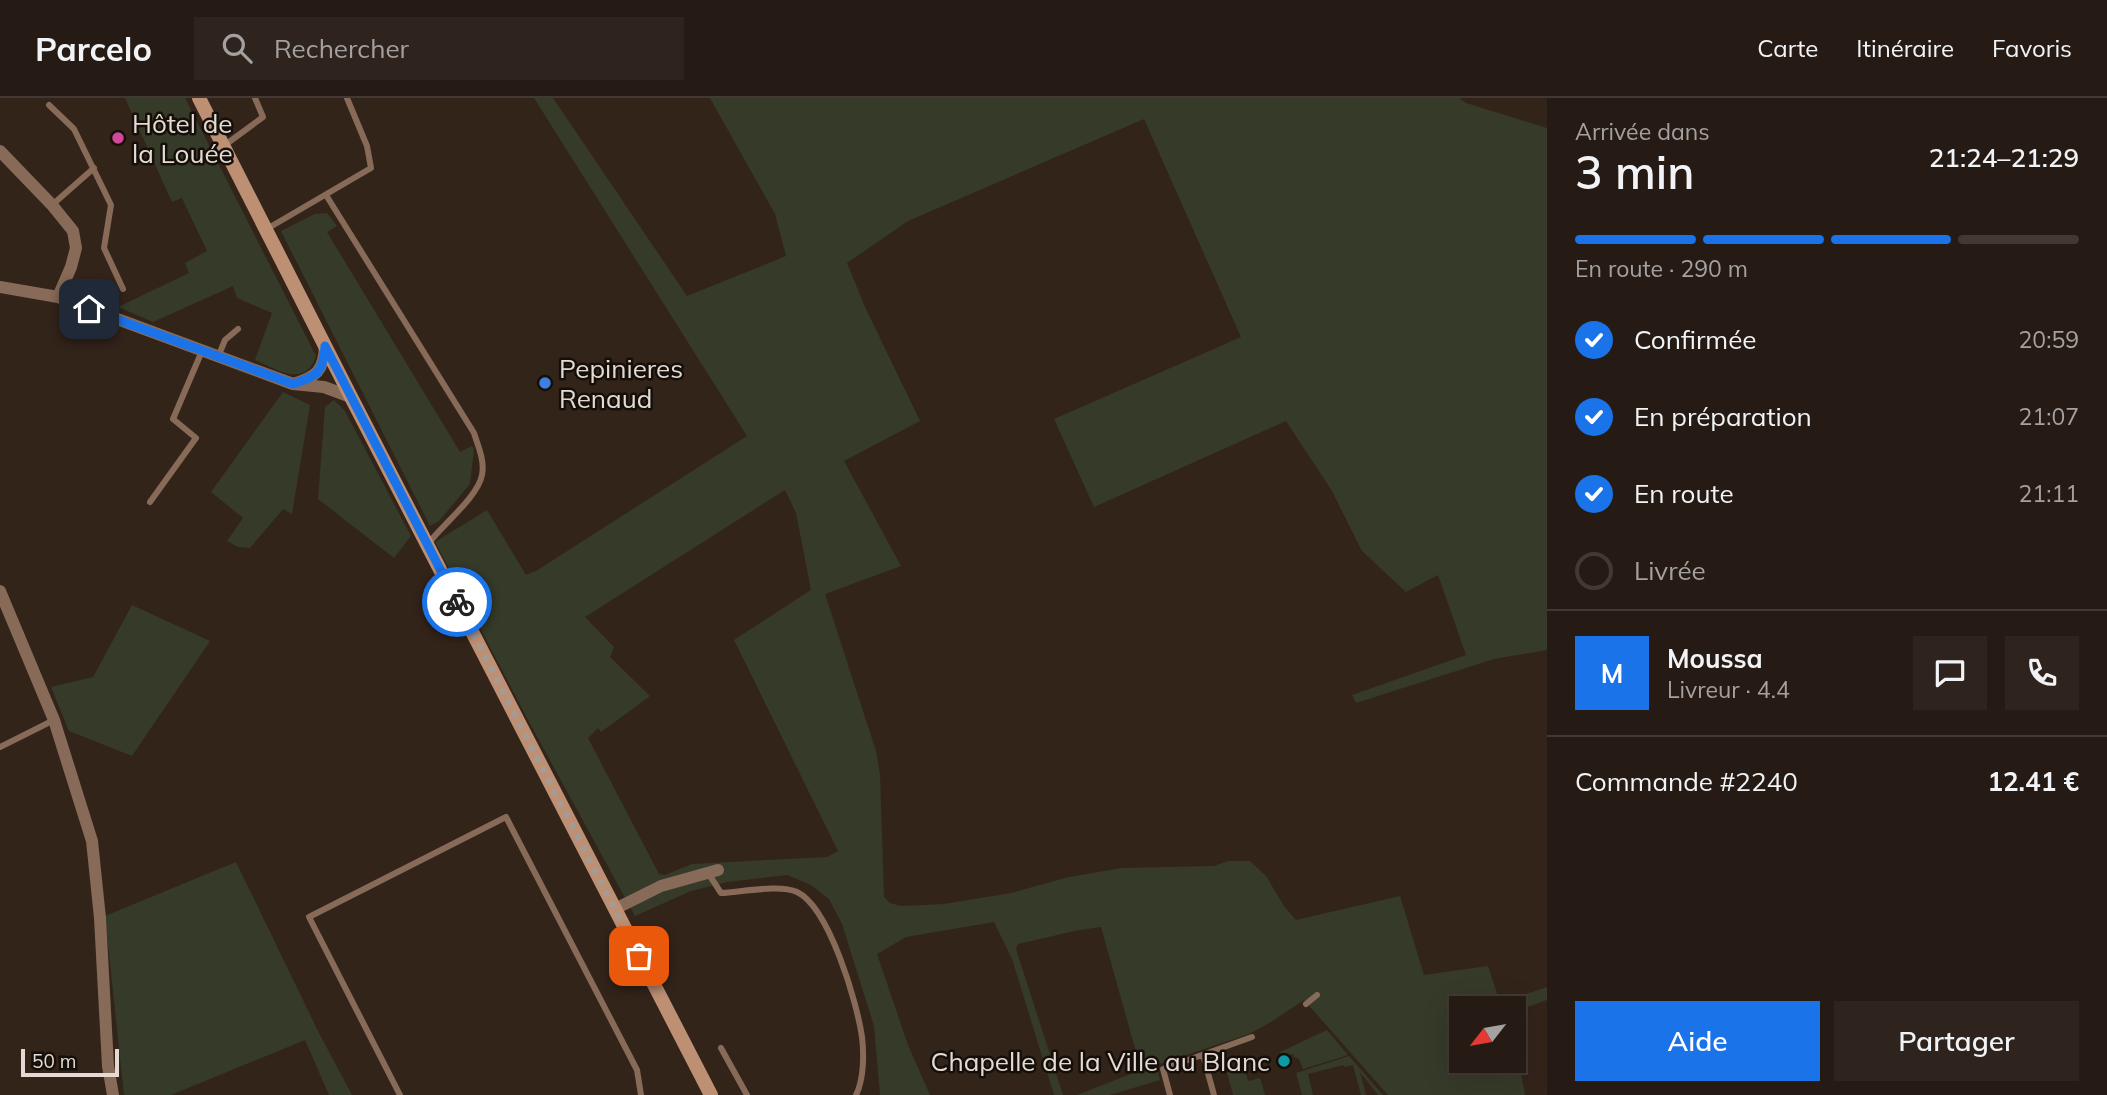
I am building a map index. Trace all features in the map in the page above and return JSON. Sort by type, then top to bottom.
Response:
[{"type":"main road","points":[[199,98],[711,1095]]},
{"type":"street","points":[[0,151],[73,231],[76,248],[58,297]]},
{"type":"street","points":[[0,287],[58,297],[293,384],[324,387],[351,397]]},
{"type":"street","points":[[293,384],[319,371],[323,364],[325,346]]},
{"type":"street","points":[[0,593],[54,720],[92,841],[98,895],[108,1066],[113,1095]]},
{"type":"street","points":[[615,909],[661,886],[713,871]]},
{"type":"lane","points":[[223,146],[263,117],[255,98]]},
{"type":"lane","points":[[265,230],[371,168],[367,146],[347,98]]},
{"type":"lane","points":[[50,105],[74,129],[111,205],[104,248],[123,289]]},
{"type":"lane","points":[[52,205],[94,168]]},
{"type":"lane","points":[[326,195],[474,433],[482,456],[482,475],[476,491],[427,545]]},
{"type":"lane","points":[[218,357],[225,340],[239,329]]},
{"type":"lane","points":[[150,502],[196,439],[173,419],[202,351]]},
{"type":"lane","points":[[0,747],[54,720]]},
{"type":"lane","points":[[400,1095],[309,917],[506,817],[637,1070],[641,1095]]},
{"type":"lane","points":[[713,871],[721,894],[781,889],[794,891],[807,899],[821,917],[856,1003],[863,1039],[861,1086],[856,1095]]},
{"type":"lane","points":[[1306,1004],[1317,995]]},
{"type":"lane","points":[[1170,1095],[1163,1069],[1252,1037]]},
{"type":"lane","points":[[721,1048],[747,1095]]},
{"type":"lane","points":[[1203,1055],[1214,1095]]},
{"type":"green space","points":[[125,98],[185,98],[316,356],[305,372],[289,374],[255,360],[272,313],[237,298],[233,286],[153,322],[118,307],[189,273],[185,263],[207,251],[182,198],[172,202]]},
{"type":"green space","points":[[534,98],[553,98],[687,296],[786,256],[775,214],[710,98],[1459,98],[1466,103],[1547,128],[1547,650],[1494,659],[1356,703],[1352,695],[1466,655],[1438,575],[1406,592],[1362,551],[1332,491],[1286,421],[1094,507],[1054,419],[1241,337],[1144,119],[908,221],[847,263],[865,307],[920,421],[844,461],[901,566],[825,594],[876,751],[880,774],[884,897],[890,903],[901,906],[944,904],[1011,893],[1069,877],[1122,868],[1214,866],[1228,861],[1250,861],[1266,876],[1296,920],[1400,896],[1424,975],[1488,966],[1498,996],[1449,996],[1449,1073],[1521,1073],[1525,1095],[1388,1095],[1304,1000],[1249,1034],[1156,1065],[1160,1080],[1110,1095],[1077,1095],[1141,1070],[1101,927],[1018,944],[1016,949],[1063,1095],[1054,1095],[1012,959],[994,922],[906,937],[877,954],[908,1045],[930,1095],[880,1095],[874,1026],[842,924],[829,899],[811,885],[787,875],[727,882],[691,891],[635,916],[435,542],[487,510],[526,575],[747,436]],"holes":[[[785,490],[796,513],[811,590],[734,640],[838,851],[827,857],[692,864],[665,875],[659,874],[588,738],[598,728],[601,732],[650,696],[610,657],[614,647],[585,617]]]},
{"type":"green space","points":[[327,213],[337,226],[327,232],[460,452],[472,446],[474,450],[470,484],[439,521],[430,526],[281,231],[315,214]]},
{"type":"green space","points":[[283,392],[310,405],[292,514],[283,509],[250,548],[238,547],[227,541],[243,518],[211,492]]},
{"type":"green space","points":[[334,400],[345,411],[411,536],[394,558],[318,499],[325,407]]},
{"type":"green space","points":[[132,605],[210,641],[132,756],[69,731],[51,687],[93,677]]},
{"type":"green space","points":[[236,862],[352,1095],[329,1095],[305,1040],[171,1095],[124,1095],[105,916]]},
{"type":"green space","points":[[1547,987],[1547,1000],[1526,1008],[1526,996],[1520,996]]},
{"type":"green space","points":[[1327,1030],[1348,1055],[1303,1069],[1299,1059],[1293,1054],[1281,1056],[1280,1052]]},
{"type":"green space","points":[[1349,1056],[1383,1095],[1378,1095],[1360,1072],[1366,1095],[1361,1095],[1353,1065],[1343,1065],[1308,1074],[1313,1095],[1302,1095],[1296,1073]]},
{"type":"green space","points":[[1244,1067],[1248,1081],[1260,1078],[1265,1095],[1233,1095],[1227,1072]]},
{"type":"way so far","points":[[457,602],[639,956]]},
{"type":"place","name":"Hôtel de la Louée","points":[[118,138]]},
{"type":"place","name":"Pepinieres Renaud","points":[[545,383]]},
{"type":"place","name":"Chapelle de la Ville au Blanc","points":[[1284,1061]]},
{"type":"route","points":[[89,309],[293,384],[304,381],[319,371],[323,364],[325,346],[457,602]]}]
